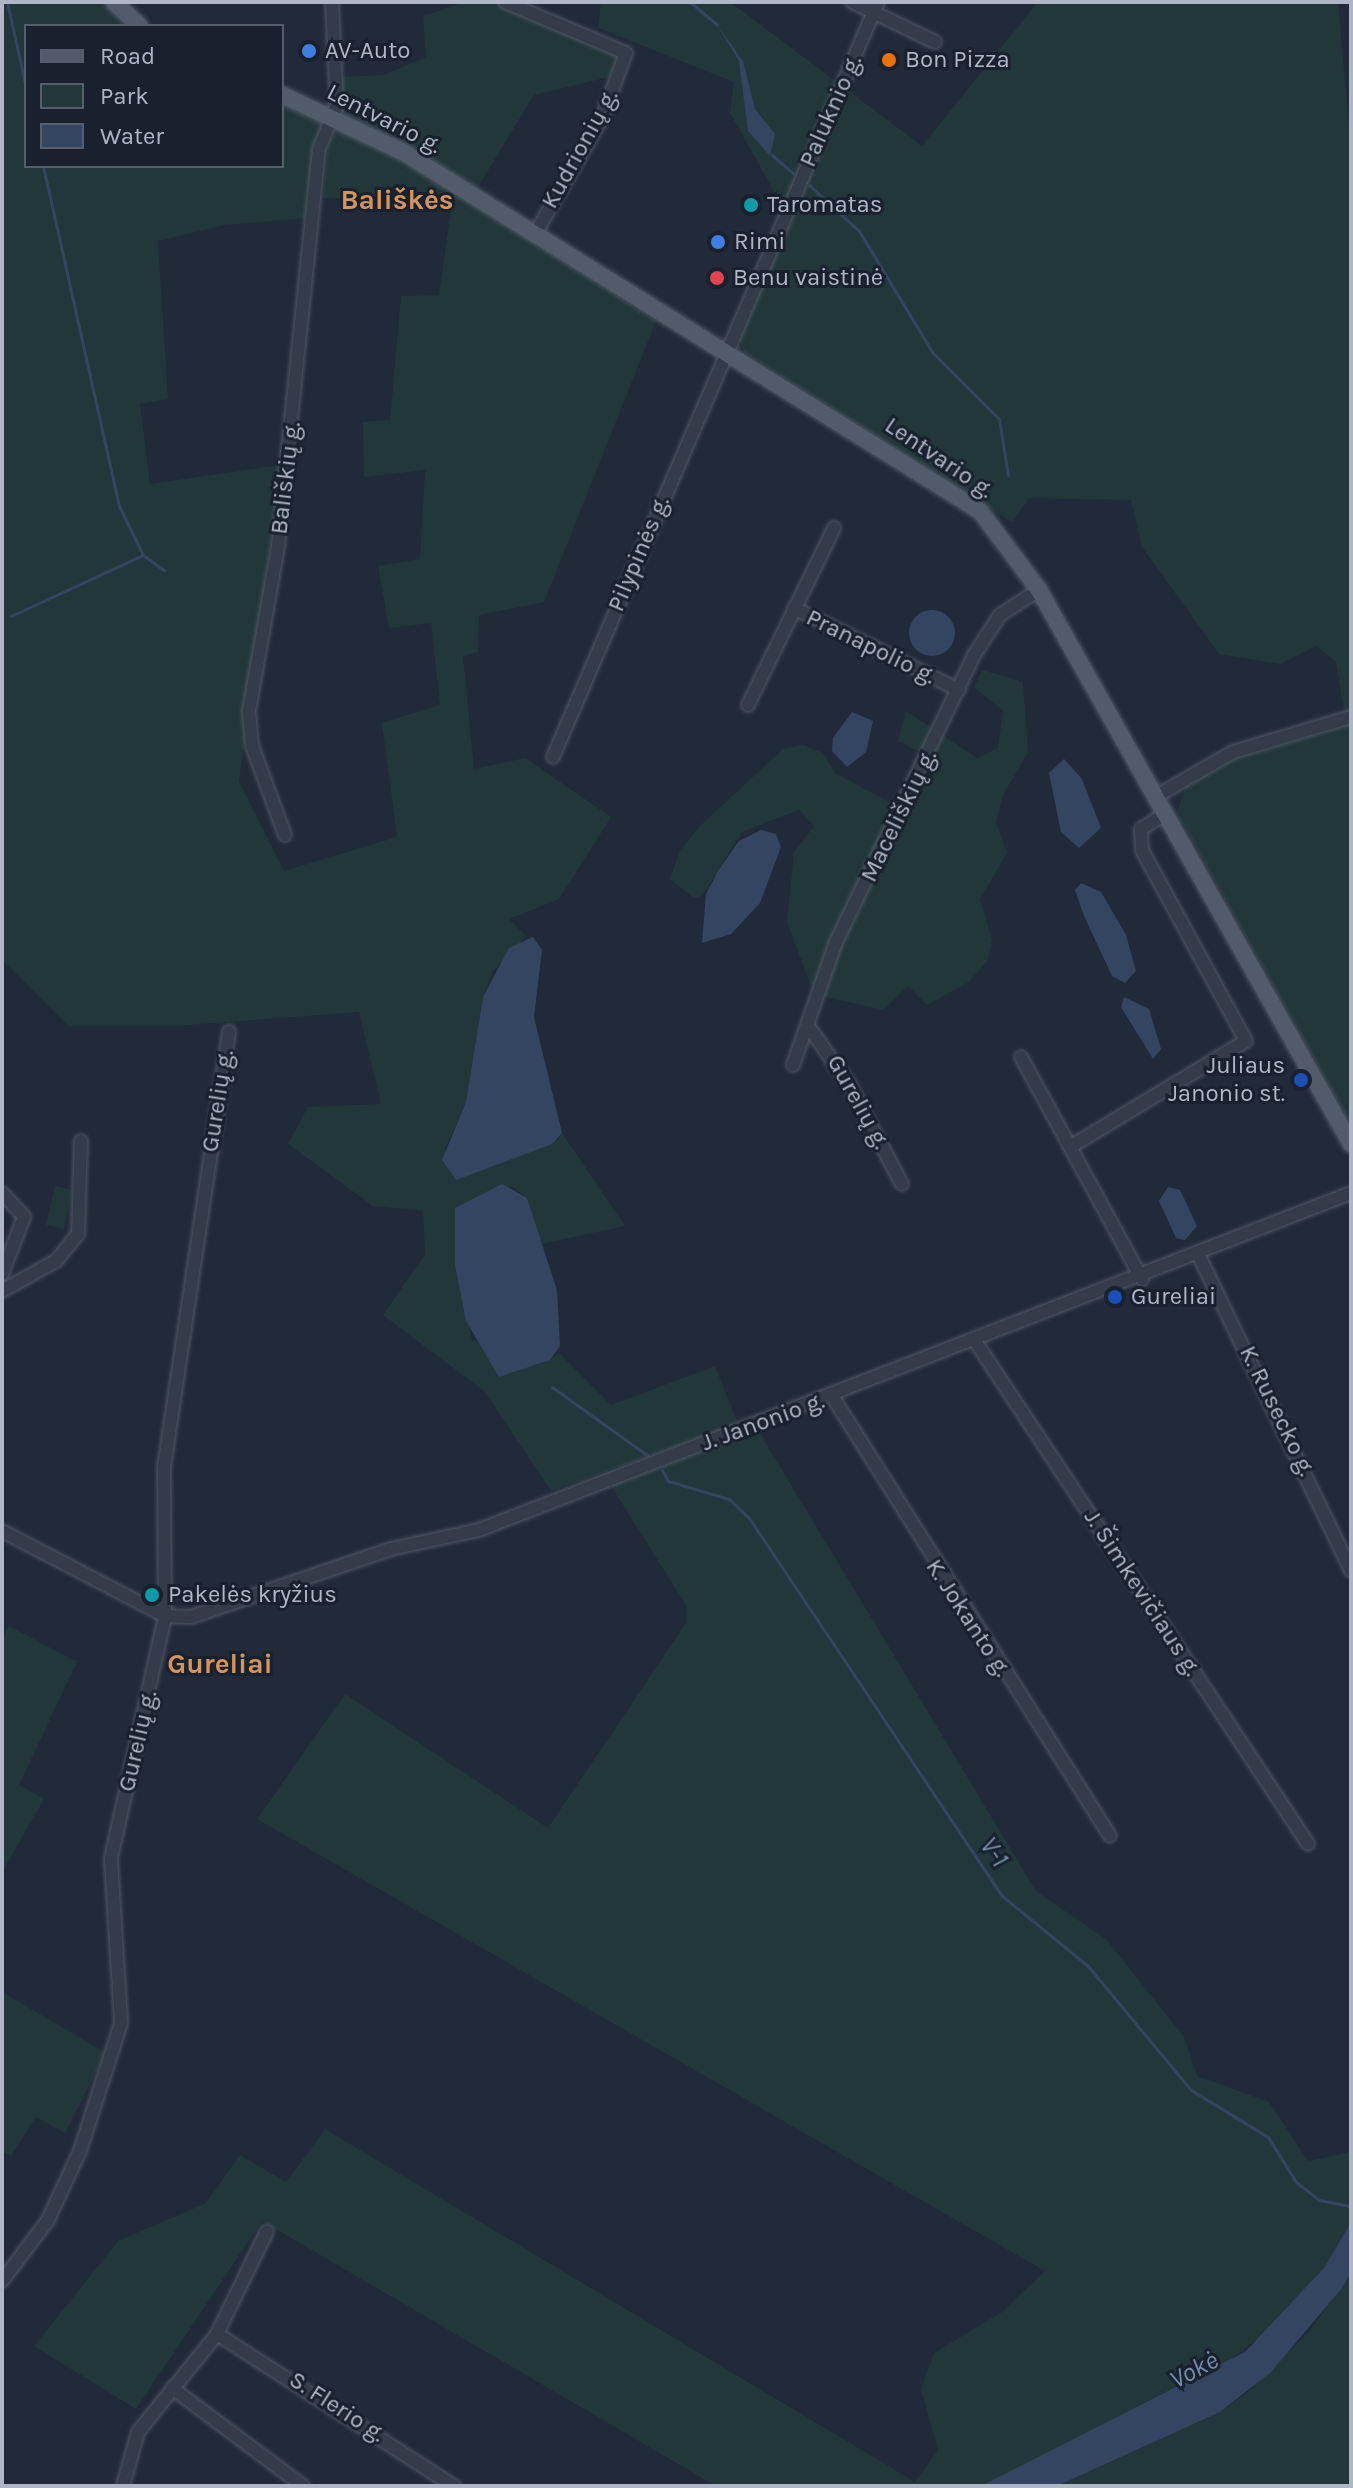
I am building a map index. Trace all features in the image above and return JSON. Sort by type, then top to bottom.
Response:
[{"type":"main road","points":[[114,2],[138,24]]},
{"type":"main road","name":"Lentvario g.","points":[[284,96],[333,117],[535,234],[980,511],[1039,590],[1351,1144]]},
{"type":"street","name":"Bališkių g.","points":[[285,835],[252,746],[249,711],[278,546],[319,149],[333,117],[338,91],[332,2]]},
{"type":"street","name":"Kudrionių g.","points":[[505,2],[626,53],[602,118],[535,234]]},
{"type":"street","points":[[852,2],[876,7],[935,42]]},
{"type":"street","name":"Paluknio g.","points":[[727,352],[876,7]]},
{"type":"street","name":"Pilypinės g.","points":[[553,757],[727,352]]},
{"type":"street","points":[[794,608],[834,528]]},
{"type":"street","name":"Maceliškių g.","points":[[793,1065],[836,942],[991,626],[1039,590]]},
{"type":"street","name":"Pranapolio g.","points":[[748,705],[794,608],[959,690]]},
{"type":"street","points":[[1155,797],[1233,752],[1351,717]]},
{"type":"street","points":[[1070,1147],[1246,1041],[1142,850],[1141,829],[1165,814]]},
{"type":"street","name":"Gurelių g.","points":[[808,1026],[852,1089],[902,1184]]},
{"type":"street","name":"Gurelių g.","points":[[2,2281],[48,2220],[80,2151],[121,2023],[111,1858],[165,1616],[164,1467],[229,1032]]},
{"type":"street","points":[[1021,1057],[1142,1279]]},
{"type":"street","points":[[2,1291],[56,1261],[78,1234],[81,1141]]},
{"type":"street","points":[[2,1193],[24,1217],[2,1274]]},
{"type":"street","name":"J. Janonio g.","points":[[165,1616],[191,1617],[391,1549],[479,1530],[1142,1279],[1351,1193]]},
{"type":"street","name":"K. Rusecko g.","points":[[1198,1254],[1351,1571]]},
{"type":"street","name":"J. Šimkevičiaus g.","points":[[975,1341],[1308,1844]]},
{"type":"street","name":"K. Jokanto g.","points":[[832,1396],[1110,1836]]},
{"type":"street","points":[[2,1531],[165,1616]]},
{"type":"street","points":[[123,2486],[138,2432],[217,2334],[267,2231]]},
{"type":"street","name":"S. Flerio g.","points":[[217,2334],[454,2486]]},
{"type":"street","points":[[172,2388],[303,2486]]},
{"type":"green space","points":[[2,2],[103,2],[126,24],[24,24],[24,168],[284,168],[284,105],[322,124],[306,218],[225,225],[158,241],[168,399],[140,404],[150,484],[280,465],[239,781],[284,871],[397,837],[382,723],[440,705],[431,623],[389,628],[378,566],[420,559],[425,470],[364,477],[363,422],[390,420],[401,296],[439,295],[452,202],[323,198],[329,139],[343,128],[415,167],[656,321],[544,602],[479,615],[478,652],[463,656],[474,769],[525,758],[611,817],[559,899],[509,919],[526,936],[492,973],[483,997],[466,1102],[444,1151],[558,1140],[562,1133],[625,1226],[541,1244],[527,1198],[512,1186],[455,1208],[455,1265],[472,1340],[550,1360],[559,1353],[611,1405],[715,1366],[738,1424],[551,1491],[484,1391],[383,1315],[425,1254],[423,1211],[373,1206],[288,1144],[308,1107],[381,1104],[359,1012],[175,1026],[69,1026],[2,960]]},
{"type":"green space","points":[[465,2],[497,2],[616,50],[617,75],[534,95],[476,190],[410,147],[339,114],[340,77],[384,75],[426,57],[423,16]]},
{"type":"green space","points":[[601,2],[730,2],[922,146],[1038,2],[1338,2],[1351,148],[1351,1125],[1177,813],[1186,785],[1219,763],[1331,731],[1344,712],[1336,662],[1316,646],[1280,664],[1219,654],[1142,547],[1131,500],[1029,498],[1012,522],[744,352],[740,340],[793,211],[783,207],[730,113],[734,82],[598,28]]},
{"type":"green space","points":[[982,670],[1023,682],[1028,752],[1003,795],[996,822],[1007,853],[980,899],[992,940],[988,960],[969,982],[927,1005],[908,986],[883,1010],[814,994],[787,922],[794,852],[814,826],[799,810],[742,832],[702,896],[694,898],[670,879],[680,850],[701,825],[783,749],[803,745],[823,753],[835,773],[887,801],[914,798],[941,763],[898,741],[906,711],[977,758],[998,748],[1003,711],[974,687]]},
{"type":"green space","points":[[55,1186],[72,1190],[64,1229],[46,1225]]},
{"type":"green space","points":[[758,1430],[1036,1891],[1107,1940],[1184,2037],[1197,2076],[1269,2102],[1308,2161],[1351,2152],[1351,2222],[1324,2268],[1279,2322],[1212,2374],[981,2486],[716,2486],[262,2221],[136,2409],[34,2346],[118,2241],[206,2203],[240,2155],[286,2182],[325,2129],[915,2482],[938,2450],[921,2389],[934,2353],[1002,2312],[1045,2271],[257,1819],[345,1694],[548,1828],[686,1623],[686,1605],[611,1486]]},
{"type":"green space","points":[[9,1626],[77,1662],[19,1785],[44,1799],[2,1872],[2,1639]]},
{"type":"green space","points":[[2,1992],[106,2053],[65,2133],[36,2117],[11,2156],[2,2151]]},
{"type":"green space","points":[[1351,2273],[1351,2486],[1057,2486],[1220,2412],[1248,2392],[1307,2334]]},
{"type":"water","points":[[717,25],[743,61],[755,109],[775,134],[770,156],[748,131],[739,61]]},
{"type":"water","points":[[932,610],[948,617],[955,633],[948,649],[932,656],[916,649],[909,633],[916,617]]},
{"type":"water","points":[[852,712],[873,721],[866,752],[847,767],[832,751],[833,738]]},
{"type":"water","points":[[1064,759],[1082,779],[1101,828],[1079,848],[1061,832],[1049,773]]},
{"type":"water","points":[[761,830],[776,834],[781,847],[760,903],[731,934],[702,943],[706,894],[718,871],[739,841]]},
{"type":"water","points":[[1081,883],[1101,892],[1126,935],[1136,971],[1125,983],[1112,976],[1084,916],[1075,890]]},
{"type":"water","points":[[533,937],[542,950],[534,1017],[562,1133],[552,1144],[456,1180],[442,1160],[466,1102],[483,997],[509,948]]},
{"type":"water","points":[[1124,997],[1149,1009],[1161,1049],[1153,1059],[1121,1007]]},
{"type":"water","points":[[502,1184],[527,1198],[557,1290],[560,1346],[550,1360],[499,1377],[466,1321],[455,1265],[455,1208]]},
{"type":"water","points":[[1168,1187],[1180,1190],[1197,1226],[1185,1240],[1176,1238],[1159,1201]]},
{"type":"water","points":[[1351,2222],[1351,2273],[1342,2288],[1271,2372],[1220,2412],[1057,2486],[981,2486],[1245,2352],[1324,2268]]},
{"type":"waterway","points":[[7,2],[24,79]]},
{"type":"waterway","points":[[690,2],[717,25]]},
{"type":"waterway","points":[[772,155],[793,173]]},
{"type":"waterway","points":[[43,168],[119,506],[143,555],[164,570]]},
{"type":"waterway","points":[[809,185],[859,231],[933,353],[999,419],[1008,475]]},
{"type":"waterway","points":[[11,616],[143,555]]},
{"type":"waterway","name":"V-1","points":[[552,1387],[647,1455]]},
{"type":"waterway","name":"V-1","points":[[662,1470],[668,1481],[729,1499],[749,1518],[1001,1895],[1088,1966],[1191,2090],[1268,2137],[1296,2182],[1319,2200],[1351,2206]]},
{"type":"place","name":"AV-Auto","points":[[309,51]]},
{"type":"place","name":"Bon Pizza","points":[[889,60]]},
{"type":"place","name":"Taromatas","points":[[751,205]]},
{"type":"place","name":"Rimi","points":[[718,242]]},
{"type":"place","name":"Benu vaistinė","points":[[717,278]]},
{"type":"place","name":"Juliaus Janonio st.","points":[[1301,1080]]},
{"type":"place","name":"Gureliai","points":[[1115,1297]]},
{"type":"place","name":"Pakelės kryžius","points":[[152,1595]]},
{"type":"district","name":"Bališkės","points":[[397,200]]},
{"type":"district","name":"Gureliai","points":[[220,1664]]},
{"type":"water label","name":"Vokė","points":[[1194,2370]]}]
